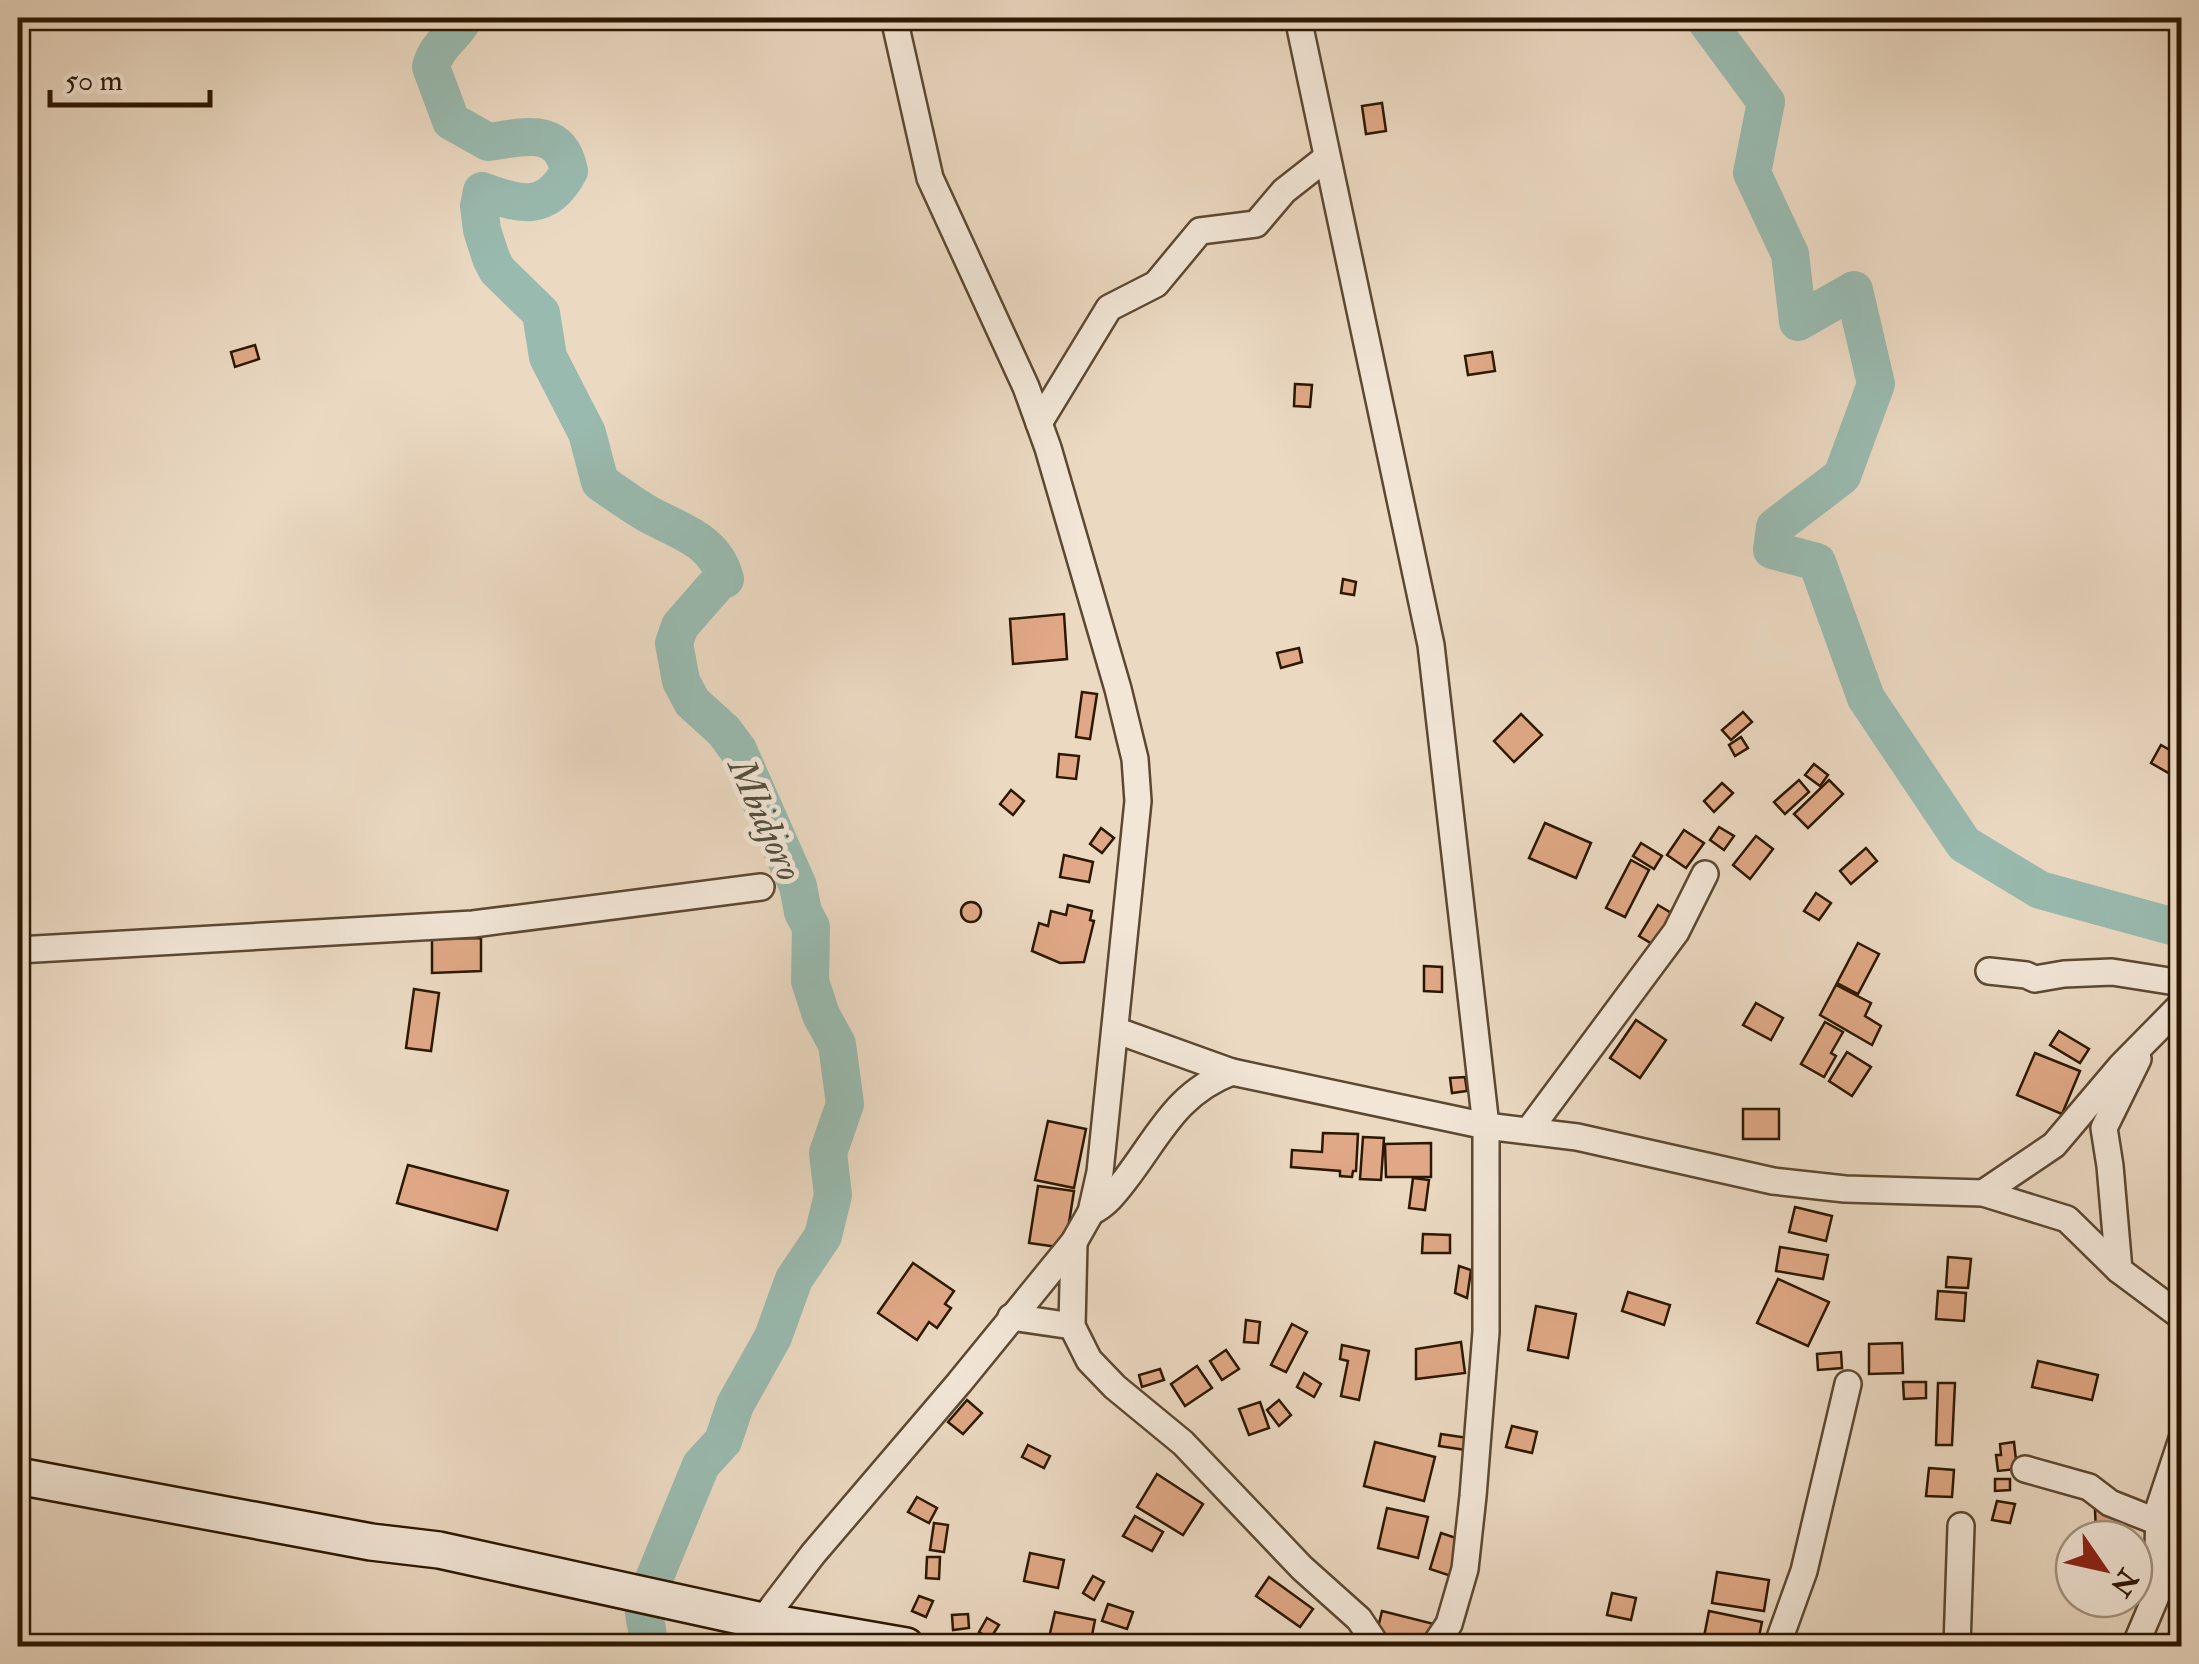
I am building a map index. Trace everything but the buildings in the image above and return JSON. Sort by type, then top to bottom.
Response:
[{"type":"street","points":[[762,1620],[812,1554],[1074,1242],[1091,1212],[1100,1172],[1138,801],[1136,760],[1113,670],[1039,424],[930,178],[894,18]]},
{"type":"street","points":[[1298,18],[1431,645],[1486,1126],[1486,1332],[1473,1496],[1465,1570],[1449,1624],[1434,1646]]},
{"type":"street","points":[[1039,424],[1112,306],[1156,284],[1200,230],[1256,224],[1284,191],[1326,158]]},
{"type":"street","points":[[1528,1130],[1670,941],[1705,874]]},
{"type":"street","points":[[18,950],[473,924],[761,887]]},
{"type":"street","points":[[1989,971],[2035,979],[2112,972],[2182,982]]},
{"type":"street","points":[[1983,1193],[2054,1145],[2145,1040],[2182,1004]]},
{"type":"street","points":[[1115,1030],[1232,1072],[1486,1126],[1577,1137],[1772,1182],[1845,1189],[1983,1193],[2067,1219],[2119,1270],[2182,1318]]},
{"type":"street","points":[[2119,1270],[2104,1128],[2145,1040]]},
{"type":"street","points":[[1091,1212],[1112,1197],[1193,1091],[1232,1072]]},
{"type":"street","points":[[1074,1242],[1072,1326],[1089,1360],[1115,1387],[1183,1443],[1302,1568],[1359,1619],[1378,1646]]},
{"type":"street","points":[[1011,1316],[1072,1326]]},
{"type":"street","points":[[1777,1646],[1804,1572],[1848,1384]]},
{"type":"street","points":[[2136,1646],[2157,1594],[2158,1522],[2163,1493],[2182,1439]]},
{"type":"street","points":[[2025,1469],[2089,1487],[2110,1503],[2158,1522]]},
{"type":"street","points":[[18,1476],[371,1542],[439,1550],[762,1620],[906,1646]]},
{"type":"street","points":[[1957,1646],[1961,1526]]},
{"type":"waterway","name":"Mbidjoro","points":[[464,18],[431,67],[451,121],[488,142],[526,137],[548,140],[564,156],[569,171],[551,194],[532,202],[482,191],[482,230],[491,258],[497,270],[541,313],[548,357],[587,433],[600,482],[705,546],[725,579],[680,626],[674,643],[681,681],[692,702],[724,731],[738,750],[798,886],[803,912],[811,927],[810,981],[821,1015],[837,1044],[845,1104],[828,1153],[833,1195],[823,1236],[794,1279],[773,1337],[735,1405],[723,1441],[701,1465],[644,1603],[648,1646]]},
{"type":"waterway","points":[[1704,18],[1766,102],[1752,173],[1790,254],[1798,322],[1854,290],[1876,384],[1842,476],[1775,527],[1772,550],[1817,562],[1866,698],[1964,844],[2040,890],[2182,929]]}]
